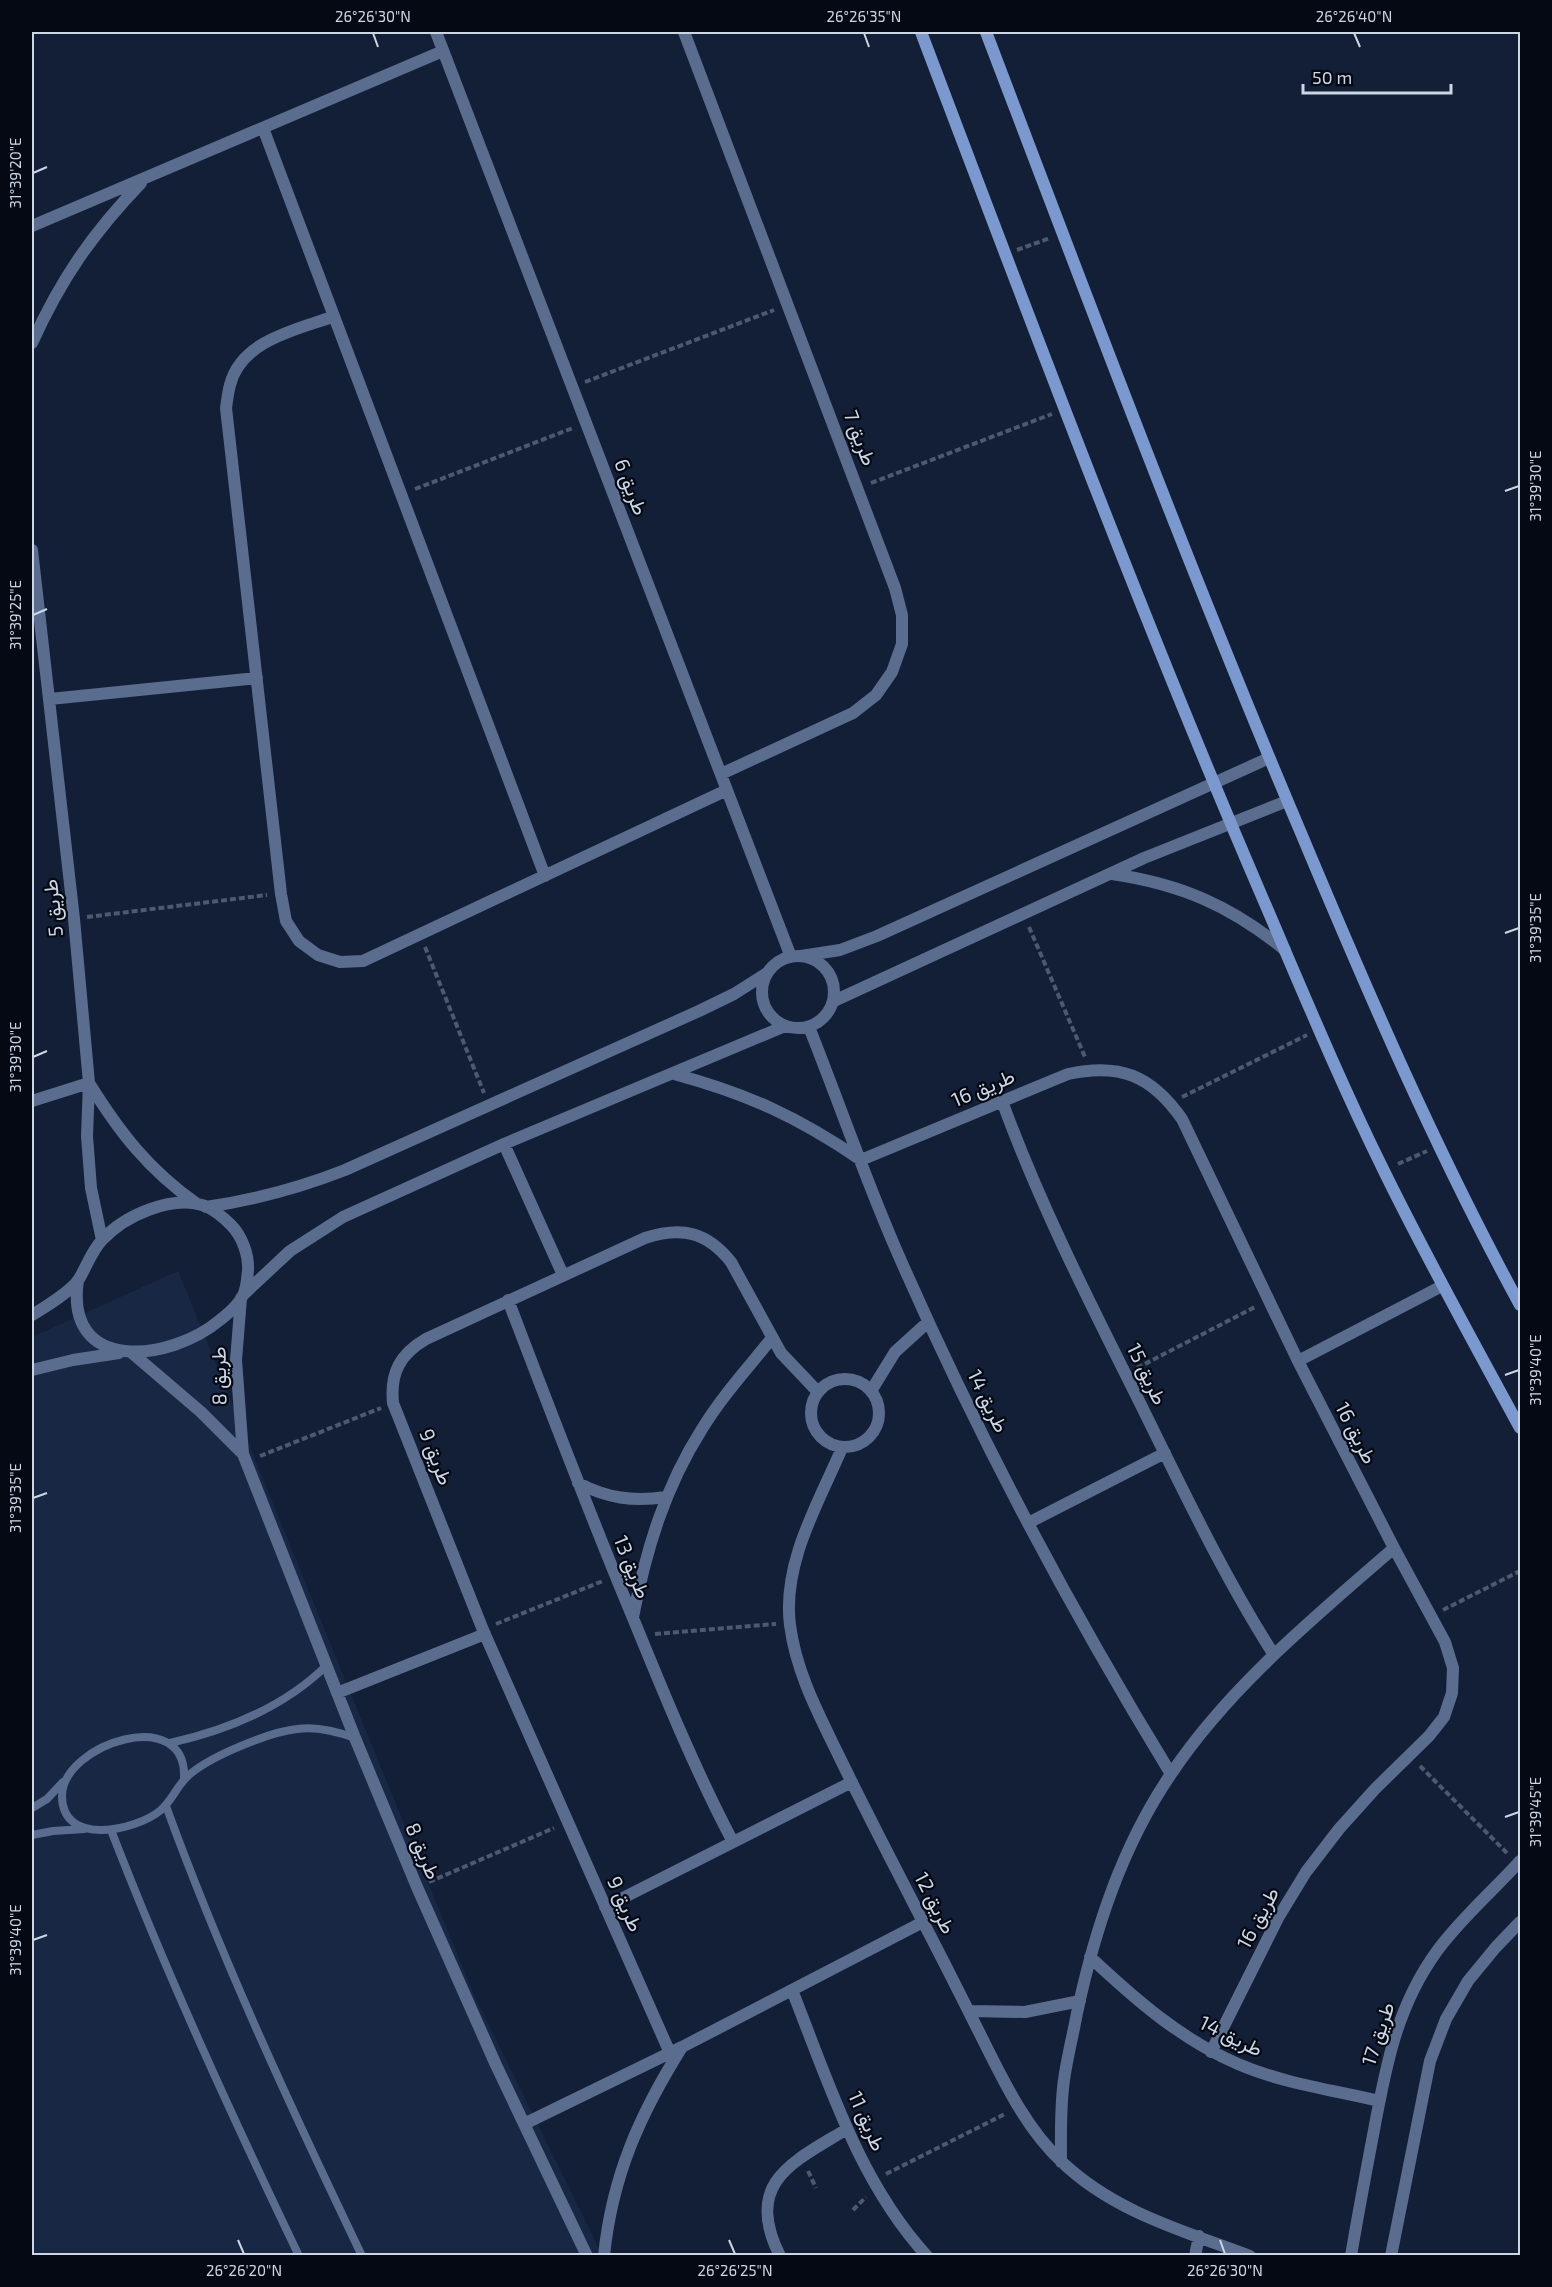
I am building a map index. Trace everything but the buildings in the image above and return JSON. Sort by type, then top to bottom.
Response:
[{"type":"street","name":"طريق 6","points":[[436,32],[727,790],[796,956]]},
{"type":"street","name":"طريق 7","points":[[684,32],[858,488],[895,588],[902,615],[902,644],[892,672],[876,695],[853,713],[721,774]]},
{"type":"street","points":[[921,32],[1064,409],[1213,782],[1318,1029],[1383,1170],[1442,1286],[1521,1428]]},
{"type":"street","points":[[986,32],[1225,652],[1269,759],[1374,1006],[1491,1252],[1521,1305]]},
{"type":"street","points":[[32,226],[443,51]]},
{"type":"street","points":[[263,128],[332,317],[545,876]]},
{"type":"street","points":[[32,343],[51,300],[78,256],[110,215],[146,178]]},
{"type":"street","points":[[332,317],[261,344],[242,361],[230,383],[226,408],[281,894],[286,921],[299,941],[318,955],[340,962],[363,961],[727,790]]},
{"type":"street","name":"طريق 5","points":[[32,550],[74,919],[89,1083],[87,1136],[92,1188],[102,1240]]},
{"type":"street","points":[[50,699],[257,678]]},
{"type":"street","points":[[128,1353],[103,1344],[85,1328],[78,1313],[75,1298],[78,1280],[92,1252],[122,1223],[146,1210],[163,1206],[202,1206],[263,1197],[318,1180],[717,1003],[767,973],[774,965],[796,956],[840,950],[877,936],[1213,782],[1269,759]]},
{"type":"street","points":[[834,1001],[1111,874],[1287,801]]},
{"type":"street","points":[[1111,874],[1143,878],[1174,886],[1204,898],[1260,930],[1285,950]]},
{"type":"street","points":[[767,973],[762,990],[770,1016],[785,1026],[797,1029],[809,1027],[825,1017],[834,1001],[834,983],[825,967],[818,961],[796,956]]},
{"type":"street","points":[[32,1370],[73,1360],[153,1352],[193,1339],[228,1314],[282,1258],[325,1227],[504,1144],[785,1026]]},
{"type":"street","name":"طريق 14","points":[[809,1027],[894,1245],[928,1322],[1028,1523],[1097,1650],[1171,1774]]},
{"type":"street","name":"طريق 16","points":[[861,1160],[1068,1074],[1090,1069],[1110,1069],[1133,1076],[1153,1087],[1171,1103],[1190,1135],[1298,1361],[1445,1642],[1453,1668],[1452,1693],[1444,1717],[1339,1829],[1306,1872],[1278,1918],[1211,2052]]},
{"type":"street","points":[[674,1074],[753,1099],[827,1137],[861,1160]]},
{"type":"street","points":[[32,1101],[89,1083]]},
{"type":"street","name":"طريق 5","points":[[89,1083],[136,1152],[155,1172],[202,1206]]},
{"type":"street","name":"طريق 15","points":[[1002,1101],[1044,1208],[1227,1576],[1274,1655]]},
{"type":"street","points":[[504,1144],[563,1275]]},
{"type":"street","points":[[202,1206],[223,1217],[236,1230],[245,1248],[248,1266],[243,1296]]},
{"type":"street","name":"طريق 9","points":[[670,2053],[484,1632],[393,1403],[391,1388],[394,1372],[401,1358],[412,1347],[563,1275],[661,1233],[677,1231],[708,1240],[721,1250],[731,1262],[772,1338],[793,1367],[818,1392]]},
{"type":"street","points":[[32,1315],[78,1280]]},
{"type":"street","points":[[1298,1361],[1442,1286]]},
{"type":"street","name":"طريق 8","points":[[243,1296],[236,1360],[244,1458],[417,1887],[524,2124],[587,2256]]},
{"type":"street","name":"طريق 13","points":[[508,1300],[615,1576],[698,1774],[733,1842]]},
{"type":"street","points":[[871,1390],[895,1352],[928,1322]]},
{"type":"street","points":[[633,1618],[649,1546],[666,1497],[702,1429],[723,1397],[772,1338]]},
{"type":"street","name":"طريق 8","points":[[128,1353],[201,1412],[244,1458]]},
{"type":"street","points":[[838,1379],[850,1379],[871,1390],[877,1401],[879,1412],[878,1424],[872,1434],[864,1442],[854,1447],[842,1448],[823,1440],[816,1432],[811,1412],[818,1392],[827,1384],[838,1379]]},
{"type":"street","name":"طريق 12","points":[[842,1448],[800,1546],[791,1584],[790,1622],[797,1664],[852,1782],[1019,2107],[1036,2133],[1061,2162],[1093,2189],[1130,2210],[1250,2256]]},
{"type":"street","points":[[1028,1523],[1165,1453]]},
{"type":"street","points":[[578,1483],[620,1499],[648,1500],[666,1497]]},
{"type":"street","points":[[1061,2162],[1064,2081],[1090,1957],[1104,1909],[1145,1817],[1171,1774],[1208,1726],[1274,1655],[1394,1548]]},
{"type":"street","points":[[337,1693],[484,1632]]},
{"type":"street","points":[[605,1907],[852,1782]]},
{"type":"street","name":"طريق 17","points":[[1351,2256],[1388,2055],[1400,2019],[1416,1984],[1437,1951],[1519,1862]]},
{"type":"street","points":[[524,2124],[682,2047],[923,1922]]},
{"type":"street","points":[[1391,2256],[1420,2104],[1434,2050],[1446,2019],[1468,1981],[1496,1947],[1521,1923]]},
{"type":"street","name":"طريق 14","points":[[1090,1957],[1154,2014],[1211,2052],[1269,2075],[1379,2101]]},
{"type":"street","name":"طريق 11","points":[[792,1990],[847,2129],[873,2180],[894,2214],[927,2256]]},
{"type":"street","points":[[969,2011],[1025,2012],[1080,2001]]},
{"type":"street","points":[[604,2256],[606,2234],[617,2184],[633,2136],[655,2090],[682,2047]]},
{"type":"street","points":[[780,2256],[768,2228],[767,2205],[774,2183],[789,2165],[847,2129]]},
{"type":"street","points":[[1195,2256],[1199,2236]]},
{"type":"lane","points":[[32,1808],[47,1798],[87,1757],[115,1742],[146,1737],[170,1743],[208,1733],[271,1708],[294,1694],[326,1666]]},
{"type":"lane","points":[[32,1835],[86,1828],[111,1830],[141,1823],[166,1806],[184,1779],[204,1764],[225,1753],[283,1731],[327,1730],[355,1737]]},
{"type":"lane","points":[[170,1743],[182,1759],[184,1779]]},
{"type":"lane","points":[[66,1779],[62,1789],[64,1809],[77,1824],[86,1828]]},
{"type":"lane","points":[[166,1806],[257,2033],[362,2256]]},
{"type":"lane","points":[[111,1830],[211,2067],[299,2256]]},
{"type":"path","points":[[1005,255],[1063,233]]},
{"type":"path","points":[[572,387],[789,304]]},
{"type":"path","points":[[858,488],[1064,409]]},
{"type":"path","points":[[400,494],[585,423]]},
{"type":"path","points":[[74,919],[281,894]]},
{"type":"path","points":[[1023,913],[1090,1069]]},
{"type":"path","points":[[420,935],[489,1106]]},
{"type":"path","points":[[1171,1103],[1318,1029]]},
{"type":"path","points":[[1383,1170],[1439,1145]]},
{"type":"path","points":[[1126,1374],[1269,1300]]},
{"type":"path","points":[[244,1458],[393,1403]]},
{"type":"path","points":[[1431,1616],[1521,1570]]},
{"type":"path","points":[[484,1632],[615,1576]]},
{"type":"path","points":[[640,1635],[790,1622]]},
{"type":"path","points":[[1409,1755],[1519,1862]]},
{"type":"path","points":[[417,1887],[567,1822]]},
{"type":"path","points":[[873,2180],[1019,2107]]},
{"type":"shaded area","points":[[178,1271],[474,1995],[602,2255],[32,2255],[32,1337]]}]
